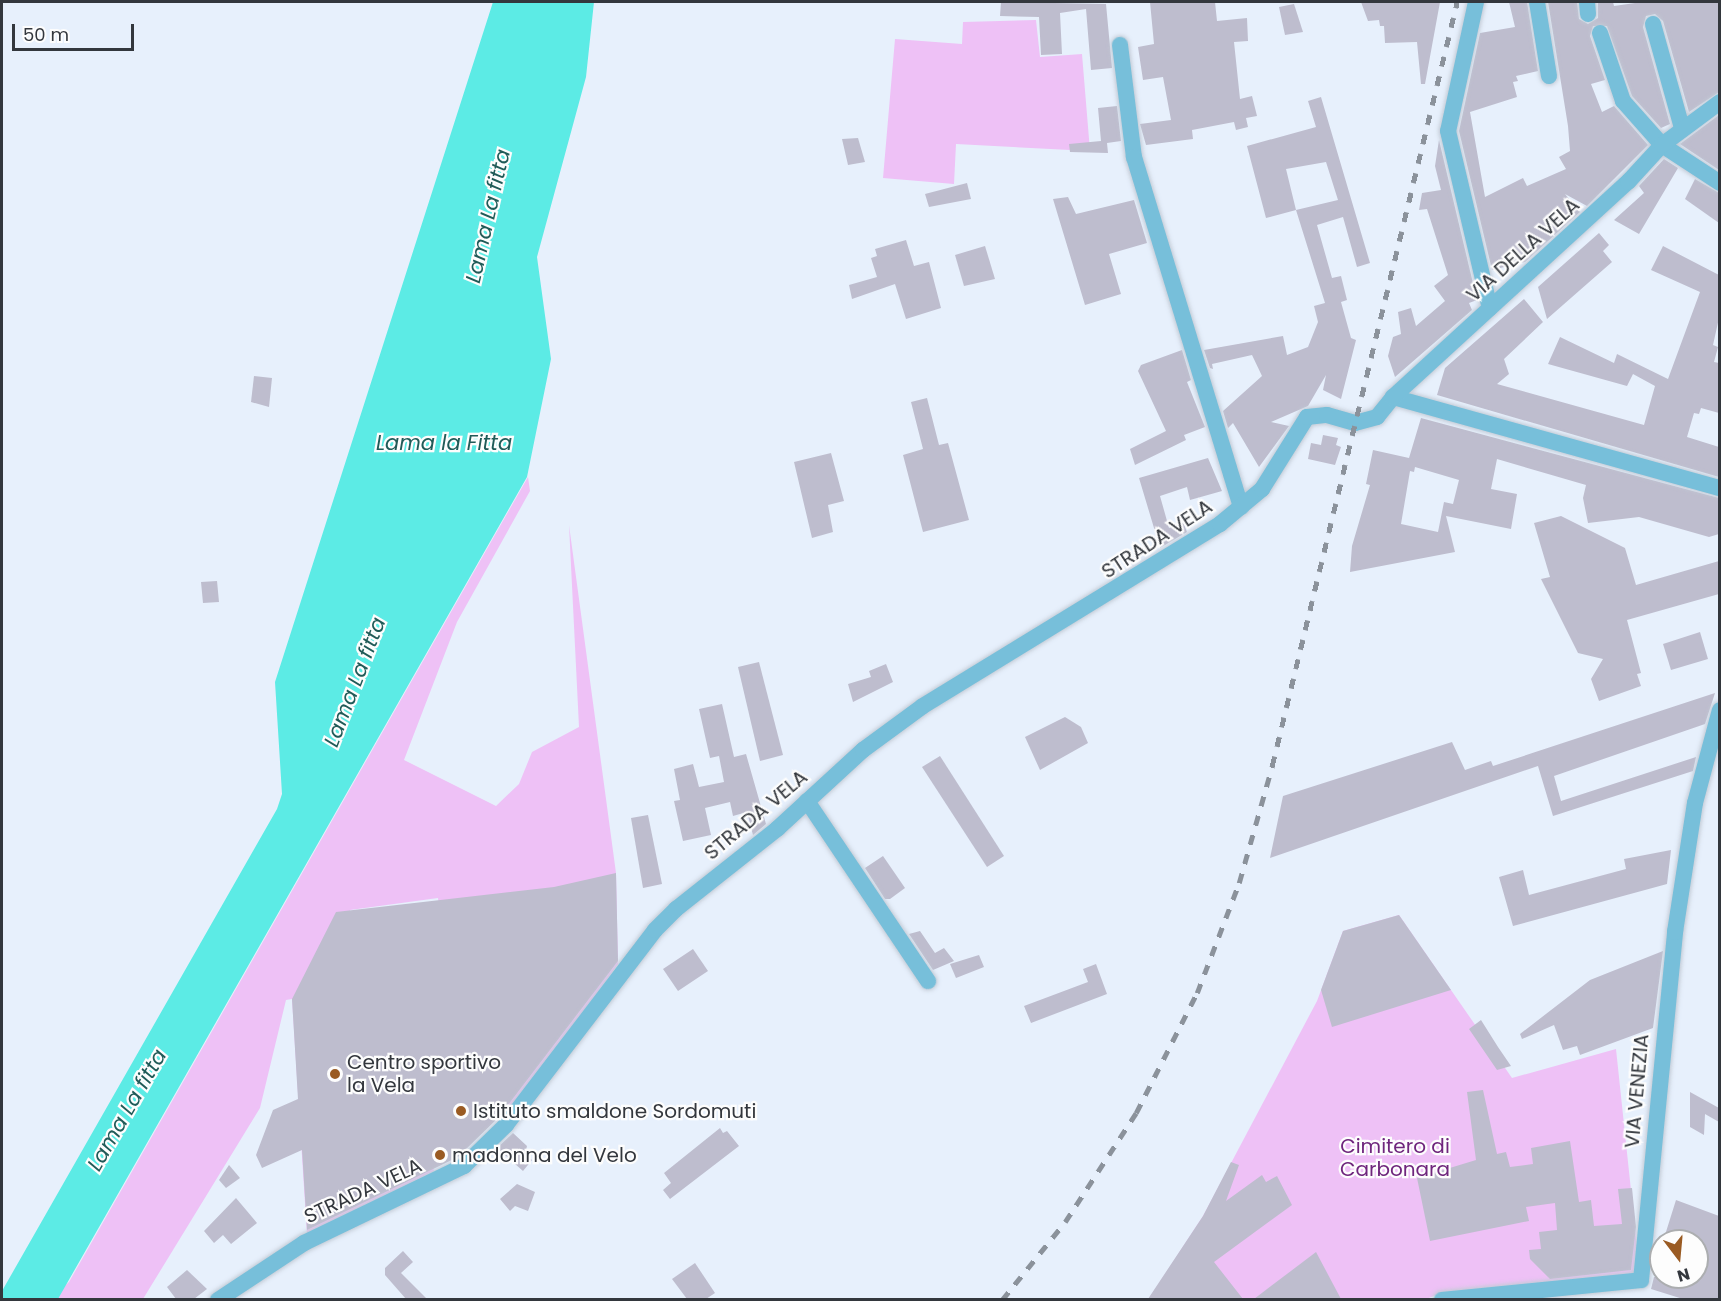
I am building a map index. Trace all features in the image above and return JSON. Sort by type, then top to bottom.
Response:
[{"type":"street","points":[[1476,2],[1448,131],[1490,308]]},
{"type":"street","points":[[1537,2],[1549,76]]},
{"type":"street","points":[[1653,24],[1682,128]]},
{"type":"street","points":[[1600,33],[1617,92],[1662,145],[1719,183]]},
{"type":"street","points":[[1120,45],[1134,157],[1241,507]]},
{"type":"street","name":"VIA DELLA VELA","points":[[1355,423],[1372,421],[1393,397],[1628,182],[1662,145],[1719,102]]},
{"type":"street","points":[[1393,397],[1719,488]]},
{"type":"street","name":"STRADA VELA","points":[[219,1299],[304,1243],[464,1166],[506,1125],[655,930],[807,801],[863,750],[923,706],[1163,563],[1241,507],[1280,465],[1307,417],[1327,415],[1355,423]]},
{"type":"street","name":"VIA VENEZIA","points":[[1442,1299],[1516,1296],[1641,1280],[1675,932],[1695,803],[1719,710]]},
{"type":"street","points":[[807,801],[928,981]]},
{"type":"green space","points":[[1036,20],[1040,57],[1082,54],[1090,151],[956,144],[954,184],[883,178],[895,39],[962,44],[963,22]]},
{"type":"green space","points":[[528,477],[530,491],[457,622],[404,760],[496,806],[519,784],[532,752],[579,727],[569,525],[616,873],[618,964],[508,1119],[503,1108],[429,1150],[434,1171],[307,1235],[292,999],[286,1000],[260,1108],[143,1299],[49,1300],[69,1282]],"holes":[[[438,898],[442,936],[354,949],[350,910]]]},
{"type":"green space","name":"Cimitero di Carbonara","points":[[1399,915],[1512,1078],[1616,1049],[1640,1275],[1437,1295],[1426,1299],[1148,1300],[1203,1216],[1317,1001],[1343,931]]},
{"type":"water","name":"Lama la Fitta","points":[[493,2],[594,2],[586,77],[537,257],[551,359],[527,477],[58,1299],[2,1299],[2,1291],[277,809],[282,794],[275,682]]},
{"type":"building","points":[[1001,2],[1106,4],[1112,68],[1091,70],[1086,9],[1060,13],[1062,54],[1041,55],[1039,17],[1000,16]]},
{"type":"building","points":[[1150,2],[1215,2],[1217,21],[1247,18],[1248,41],[1234,42],[1240,99],[1252,96],[1257,116],[1246,118],[1248,127],[1236,130],[1234,122],[1192,130],[1193,139],[1146,145],[1140,124],[1171,120],[1163,77],[1143,80],[1138,47],[1154,44]]},
{"type":"building","points":[[1361,2],[1440,2],[1425,84],[1421,84],[1417,42],[1385,43],[1384,26],[1380,26],[1379,20],[1368,21]]},
{"type":"building","points":[[1509,2],[1527,2],[1538,71],[1516,76],[1518,81],[1513,82],[1517,97],[1470,112],[1485,197],[1523,178],[1527,186],[1566,169],[1559,157],[1570,151],[1568,126],[1548,2],[1577,2],[1579,19],[1588,24],[1598,18],[1598,2],[1613,2],[1614,6],[1642,2],[1719,2],[1719,92],[1689,112],[1663,21],[1655,14],[1646,16],[1643,27],[1670,124],[1661,128],[1632,96],[1607,26],[1593,26],[1590,36],[1605,80],[1591,84],[1602,112],[1614,106],[1648,145],[1587,206],[1565,194],[1580,212],[1525,262],[1492,270],[1459,131],[1480,33],[1515,27]]},
{"type":"building","points":[[1294,4],[1303,32],[1285,35],[1279,7]]},
{"type":"building","points":[[1321,97],[1370,263],[1357,267],[1343,217],[1317,225],[1332,278],[1341,276],[1347,300],[1341,302],[1351,338],[1356,340],[1341,399],[1323,390],[1326,375],[1308,406],[1271,422],[1289,426],[1259,467],[1233,423],[1228,428],[1223,411],[1262,376],[1252,355],[1212,364],[1213,369],[1210,368],[1204,350],[1283,336],[1287,355],[1308,347],[1318,322],[1314,306],[1325,303],[1296,210],[1266,218],[1247,146],[1316,127],[1308,101]],"holes":[[[1326,162],[1338,200],[1296,210],[1286,169]]]},
{"type":"building","points":[[1117,106],[1121,141],[1107,143],[1108,153],[1070,152],[1069,144],[1101,141],[1098,108]]},
{"type":"building","points":[[1719,115],[1719,170],[1680,144]]},
{"type":"building","points":[[858,138],[865,162],[848,165],[842,139]]},
{"type":"building","points":[[1439,140],[1477,300],[1469,303],[1472,310],[1395,377],[1388,356],[1393,337],[1401,334],[1398,312],[1411,308],[1416,326],[1445,301],[1434,286],[1448,275],[1427,209],[1419,210],[1422,193],[1441,190],[1435,166]]},
{"type":"building","points":[[1664,159],[1678,168],[1639,234],[1614,220],[1644,193],[1639,186]]},
{"type":"building","points":[[1695,179],[1719,193],[1719,223],[1685,199]]},
{"type":"building","points":[[967,183],[971,199],[929,207],[925,194]]},
{"type":"building","points":[[1068,197],[1076,214],[1134,200],[1147,243],[1109,254],[1121,294],[1085,305],[1053,199]]},
{"type":"building","points":[[1599,233],[1609,245],[1603,251],[1612,262],[1547,319],[1538,287]]},
{"type":"building","points":[[906,240],[914,266],[929,262],[941,308],[906,319],[895,284],[852,299],[849,285],[877,277],[871,258],[877,256],[875,249]]},
{"type":"building","points":[[985,246],[995,279],[964,286],[955,255]]},
{"type":"building","points":[[1663,246],[1719,275],[1719,318],[1713,345],[1718,347],[1714,362],[1719,363],[1719,413],[1701,408],[1699,414],[1694,413],[1687,437],[1719,447],[1719,477],[1437,395],[1445,368],[1524,299],[1543,322],[1504,359],[1509,374],[1497,384],[1644,425],[1655,386],[1633,374],[1627,386],[1548,364],[1560,337],[1614,363],[1617,354],[1668,379],[1700,292],[1651,270]]},
{"type":"building","points":[[1182,350],[1191,380],[1187,382],[1205,427],[1184,435],[1186,440],[1135,465],[1130,449],[1166,431],[1138,371],[1141,365]]},
{"type":"building","points":[[254,376],[272,378],[269,407],[251,402]]},
{"type":"building","points":[[927,398],[939,445],[948,443],[969,520],[923,532],[903,455],[923,449],[911,402]]},
{"type":"building","points":[[1421,418],[1719,498],[1719,534],[1709,537],[1639,517],[1588,523],[1583,498],[1586,485],[1497,459],[1491,489],[1517,494],[1511,529],[1446,516],[1455,552],[1350,572],[1352,546],[1370,485],[1366,484],[1373,450],[1409,458]],"holes":[[[1415,467],[1459,480],[1453,504],[1444,502],[1438,532],[1401,524],[1410,471],[1414,472]]]},
{"type":"building","points":[[1323,435],[1338,438],[1336,445],[1341,447],[1335,465],[1308,459],[1311,443],[1321,445]]},
{"type":"building","points":[[831,453],[844,501],[828,505],[833,532],[812,538],[794,462]]},
{"type":"building","points":[[1208,458],[1222,491],[1190,500],[1187,487],[1160,496],[1169,528],[1183,522],[1187,532],[1160,548],[1139,478]]},
{"type":"building","points":[[1561,516],[1625,548],[1636,585],[1719,561],[1719,594],[1627,620],[1641,673],[1637,674],[1641,686],[1599,701],[1591,679],[1603,659],[1578,653],[1541,579],[1550,577],[1534,523]]},
{"type":"building","points":[[217,581],[219,602],[203,603],[201,582]]},
{"type":"building","points":[[1700,632],[1708,659],[1671,670],[1663,644]]},
{"type":"building","points":[[759,662],[783,755],[760,761],[738,667]]},
{"type":"building","points":[[886,664],[893,682],[853,702],[848,684],[871,677],[869,671]]},
{"type":"building","points":[[1715,693],[1705,724],[1554,776],[1561,801],[1696,757],[1693,771],[1553,816],[1538,766],[1270,858],[1283,796],[1452,742],[1465,770],[1491,761],[1493,766]]},
{"type":"building","points":[[722,704],[734,757],[746,754],[766,824],[753,835],[747,812],[733,816],[730,802],[705,808],[711,835],[683,841],[674,801],[680,800],[674,769],[693,764],[699,787],[724,782],[719,756],[710,758],[699,709]]},
{"type":"building","points":[[1065,717],[1081,727],[1088,743],[1040,770],[1025,737]]},
{"type":"building","points":[[940,756],[1004,856],[987,867],[922,767]]},
{"type":"building","points":[[648,815],[662,884],[643,888],[631,818]]},
{"type":"building","points":[[1671,850],[1667,884],[1513,926],[1499,877],[1523,870],[1529,895],[1626,869],[1624,859]]},
{"type":"building","points":[[883,856],[905,888],[890,899],[885,899],[865,868]]},
{"type":"building","points":[[616,873],[618,961],[498,1118],[458,1157],[307,1230],[302,1150],[262,1168],[256,1155],[273,1110],[298,1099],[292,999],[336,912],[554,887]]},
{"type":"building","points":[[1399,915],[1451,990],[1332,1027],[1321,990],[1343,931]]},
{"type":"building","points":[[920,931],[935,953],[944,948],[954,961],[933,970],[909,934]]},
{"type":"building","points":[[693,949],[708,971],[678,991],[663,969]]},
{"type":"building","points":[[1663,951],[1653,1028],[1580,1055],[1577,1046],[1563,1050],[1554,1025],[1522,1039],[1520,1034],[1590,980]]},
{"type":"building","points":[[979,955],[984,967],[956,978],[950,964]]},
{"type":"building","points":[[1096,964],[1107,994],[1031,1023],[1024,1006],[1088,982],[1083,969]]},
{"type":"building","points":[[1481,1020],[1511,1066],[1497,1070],[1469,1029]]},
{"type":"building","points":[[1483,1090],[1497,1154],[1506,1152],[1510,1167],[1533,1164],[1531,1148],[1570,1141],[1579,1202],[1591,1200],[1594,1226],[1622,1224],[1618,1189],[1632,1188],[1636,1227],[1631,1270],[1550,1279],[1530,1259],[1529,1250],[1541,1249],[1539,1232],[1557,1230],[1555,1203],[1526,1207],[1529,1221],[1430,1241],[1417,1178],[1476,1160],[1467,1092]]},
{"type":"building","points":[[1690,1092],[1719,1108],[1719,1122],[1705,1114],[1704,1135],[1690,1127]]},
{"type":"building","points":[[720,1128],[723,1133],[727,1131],[739,1146],[670,1199],[663,1190],[671,1183],[664,1173]]},
{"type":"building","points":[[513,1133],[527,1146],[525,1154],[532,1160],[523,1171],[497,1148]]},
{"type":"building","points":[[1231,1162],[1239,1165],[1226,1201],[1262,1175],[1266,1182],[1277,1176],[1292,1205],[1214,1262],[1243,1299],[1148,1299],[1203,1216]]},
{"type":"building","points":[[229,1165],[240,1178],[226,1188],[219,1180]]},
{"type":"building","points":[[517,1184],[535,1192],[528,1211],[515,1206],[510,1211],[500,1199]]},
{"type":"building","points":[[236,1198],[257,1223],[231,1244],[223,1235],[214,1243],[204,1231]]},
{"type":"building","points":[[1676,1200],[1719,1216],[1719,1299],[1683,1299],[1651,1289],[1709,1289],[1709,1229],[1667,1229]]},
{"type":"building","points":[[403,1251],[413,1262],[401,1273],[427,1299],[406,1299],[385,1275],[385,1268]]},
{"type":"building","points":[[1316,1252],[1341,1299],[1254,1299]]},
{"type":"building","points":[[695,1263],[715,1293],[706,1299],[687,1299],[672,1279]]},
{"type":"building","points":[[187,1270],[207,1289],[194,1299],[176,1299],[167,1287]]},
{"type":"railway","points":[[1002,1300],[1065,1222],[1136,1113],[1197,993],[1239,883],[1272,766],[1457,2]]},
{"type":"place","name":"Centro sportivo la Vela","points":[[335,1074]]},
{"type":"place","name":"Istituto smaldone Sordomuti","points":[[461,1111]]},
{"type":"place","name":"madonna del Velo","points":[[440,1155]]},
{"type":"water label","name":"Lama La fitta","points":[[488,216]]},
{"type":"water label","name":"Lama La fitta","points":[[355,682]]},
{"type":"water label","name":"Lama La fitta","points":[[127,1110]]}]
